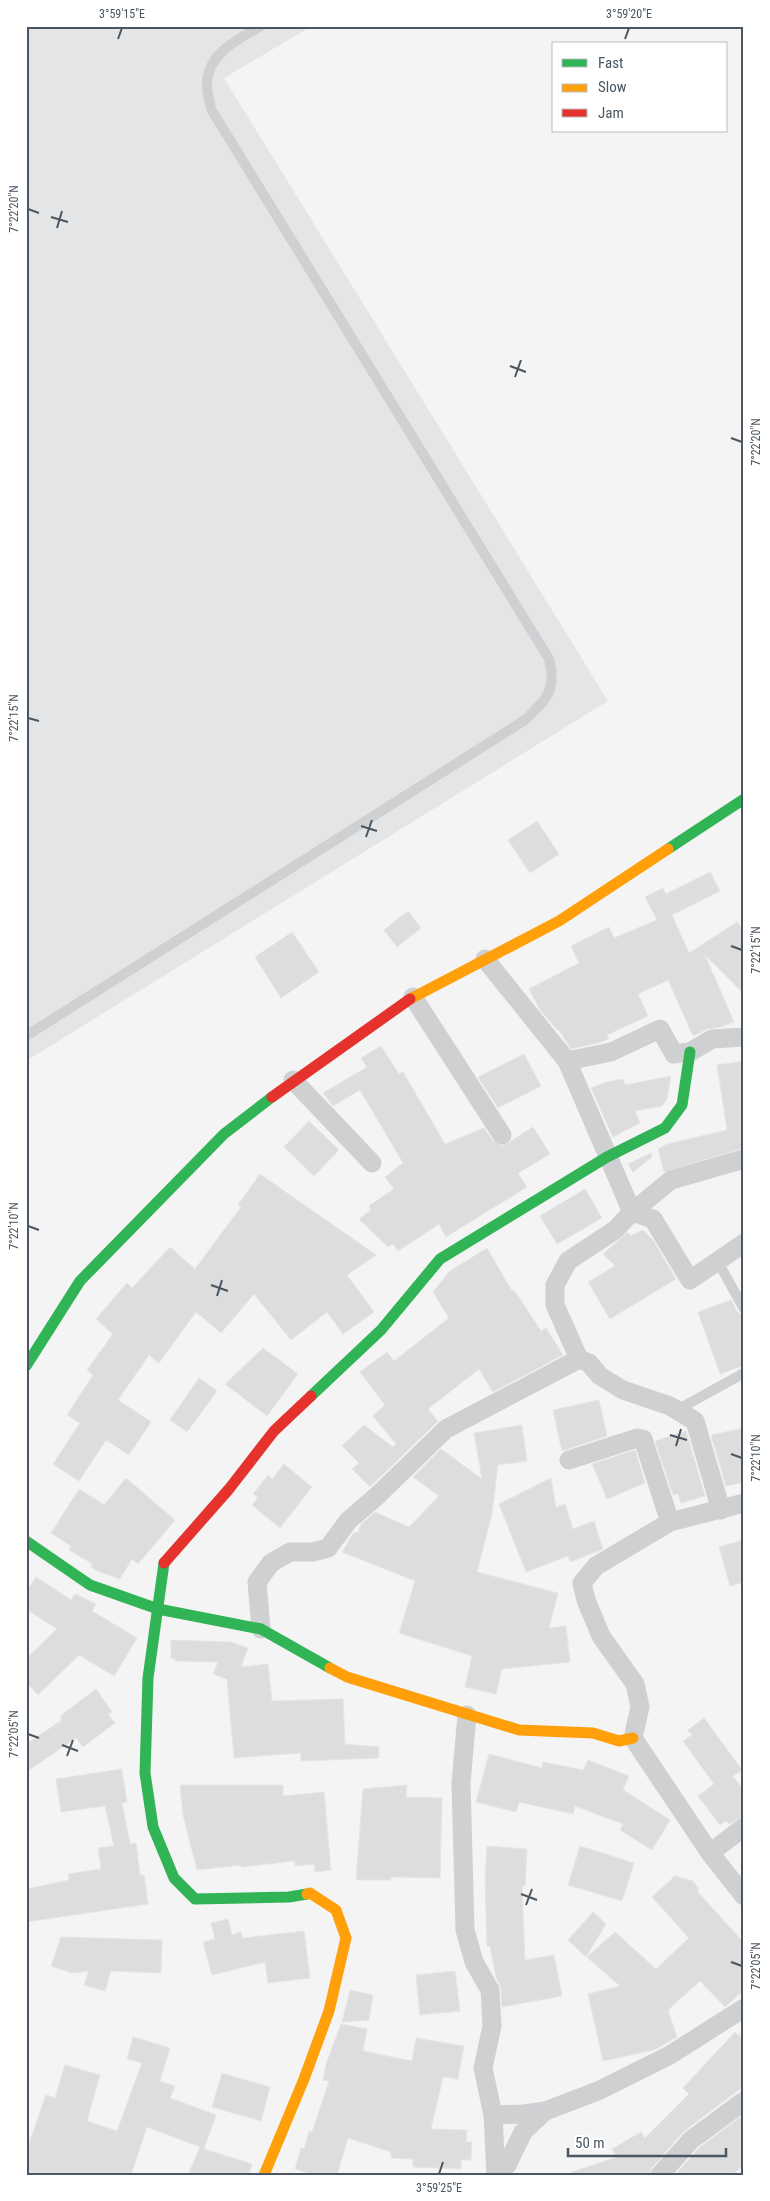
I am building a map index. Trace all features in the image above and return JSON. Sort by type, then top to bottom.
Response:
[{"type":"street","points":[[26,1366],[80,1281],[224,1134],[294,1080],[413,997],[559,921],[744,799]]},
{"type":"street","points":[[485,959],[567,1061],[632,1212],[653,1219],[690,1280],[744,1243]]},
{"type":"street","points":[[413,997],[502,1135]]},
{"type":"street","points":[[567,1061],[612,1052],[660,1029],[674,1054],[690,1052],[712,1039],[744,1037]]},
{"type":"street","points":[[264,2175],[304,2079],[329,2012],[346,1938],[336,1910],[310,1893],[289,1897],[195,1898],[174,1878],[153,1827],[145,1773],[148,1678],[163,1564],[229,1489],[274,1431],[381,1330],[440,1259],[607,1157],[665,1128],[682,1105],[690,1052]]},
{"type":"street","points":[[294,1080],[372,1163]]},
{"type":"street","points":[[721,1510],[695,1421],[677,1410],[623,1390],[600,1376],[589,1363],[579,1359],[555,1305],[555,1284],[568,1261],[615,1230],[632,1212],[671,1180],[744,1159]]},
{"type":"street","points":[[261,1629],[257,1582],[271,1563],[290,1552],[312,1552],[328,1548],[348,1521],[378,1495],[446,1429],[579,1359]]},
{"type":"street","points":[[568,1460],[629,1440],[643,1439],[670,1522]]},
{"type":"street","points":[[744,1503],[670,1522],[596,1566],[582,1583],[586,1600],[601,1636],[635,1684],[640,1707],[633,1738],[710,1853],[744,1896]]},
{"type":"street","points":[[26,1541],[90,1585],[158,1609],[261,1629],[347,1677],[519,1730],[593,1733],[619,1740],[633,1738]]},
{"type":"street","points":[[467,1715],[461,1783],[465,1930],[474,1962],[490,1990],[492,2026],[483,2068],[493,2115],[496,2175]]},
{"type":"street","points":[[710,1853],[744,1827]]},
{"type":"street","points":[[493,2115],[545,2111],[600,2090],[670,2056],[744,2008]]},
{"type":"street","points":[[660,2175],[691,2140],[744,2101]]},
{"type":"street","points":[[496,2175],[507,2165],[523,2132],[545,2111]]},
{"type":"lane","points":[[26,1036],[525,720],[547,698],[554,676],[549,659],[211,109],[207,86],[210,67],[223,48],[261,26]]},
{"type":"lane","points":[[717,1260],[744,1309]]},
{"type":"lane","points":[[677,1410],[744,1373]]},
{"type":"shaded area","points":[[26,26],[312,26],[224,78],[608,701],[26,1061]]},
{"type":"building","points":[[537,821],[559,854],[530,873],[508,840]]},
{"type":"building","points":[[710,872],[720,891],[672,915],[689,953],[737,922],[744,932],[744,994],[705,955],[734,1022],[721,1027],[707,1029],[693,1036],[668,980],[638,994],[648,1016],[607,1035],[609,1039],[571,1049],[559,1030],[540,1010],[529,989],[579,963],[571,946],[609,927],[614,938],[657,920],[645,897],[663,888],[666,894]]},
{"type":"building","points":[[408,911],[421,928],[397,947],[384,930]]},
{"type":"building","points":[[292,932],[319,972],[281,998],[255,957]]},
{"type":"building","points":[[381,1046],[399,1074],[403,1072],[445,1144],[484,1128],[493,1141],[503,1146],[533,1127],[550,1154],[518,1173],[527,1187],[446,1237],[439,1224],[398,1251],[393,1244],[388,1247],[359,1219],[371,1210],[369,1206],[394,1189],[385,1177],[403,1163],[360,1090],[333,1106],[323,1093],[367,1067],[361,1058]]},
{"type":"building","points":[[524,1054],[541,1086],[498,1108],[478,1077]]},
{"type":"building","points":[[744,1061],[744,1148],[664,1172],[658,1149],[667,1144],[727,1130],[717,1065]]},
{"type":"building","points":[[671,1076],[667,1099],[662,1106],[635,1111],[640,1123],[613,1137],[591,1088],[623,1079],[625,1085]]},
{"type":"building","points":[[309,1121],[339,1150],[314,1176],[284,1147]]},
{"type":"building","points":[[651,1153],[652,1157],[633,1172],[628,1164]]},
{"type":"building","points":[[260,1174],[376,1255],[347,1275],[374,1312],[343,1334],[327,1312],[291,1340],[254,1294],[221,1333],[196,1312],[159,1363],[149,1355],[118,1400],[151,1422],[129,1455],[106,1440],[79,1481],[53,1464],[80,1423],[67,1415],[93,1375],[87,1370],[113,1334],[96,1319],[127,1283],[132,1288],[170,1247],[195,1269],[241,1207],[238,1205]]},
{"type":"building","points":[[585,1189],[602,1218],[557,1244],[540,1216]]},
{"type":"building","points":[[643,1230],[653,1240],[676,1279],[610,1319],[588,1282],[615,1266],[603,1254],[628,1232],[630,1236]]},
{"type":"building","points":[[487,1248],[512,1291],[514,1290],[541,1331],[546,1328],[563,1355],[493,1392],[479,1369],[428,1409],[438,1421],[370,1487],[352,1469],[359,1463],[342,1446],[364,1425],[393,1447],[396,1444],[373,1416],[385,1405],[360,1372],[387,1352],[394,1361],[449,1318],[433,1292],[450,1271]]},
{"type":"building","points":[[731,1300],[738,1313],[744,1316],[744,1365],[720,1374],[698,1312]]},
{"type":"building","points":[[263,1348],[298,1374],[267,1416],[225,1384]]},
{"type":"building","points":[[199,1378],[217,1391],[187,1432],[170,1420]]},
{"type":"building","points":[[599,1400],[607,1436],[562,1451],[553,1410]]},
{"type":"building","points":[[522,1425],[527,1461],[498,1465],[492,1514],[477,1572],[558,1593],[549,1628],[566,1626],[570,1662],[502,1669],[496,1694],[465,1687],[472,1656],[399,1633],[415,1581],[342,1552],[354,1532],[358,1533],[361,1524],[375,1512],[409,1527],[439,1496],[413,1477],[441,1449],[482,1479],[474,1433]]},
{"type":"building","points":[[744,1428],[744,1482],[726,1486],[711,1435]]},
{"type":"building","points":[[686,1431],[705,1496],[681,1503],[678,1494],[673,1495],[655,1441]]},
{"type":"building","points":[[635,1450],[645,1483],[607,1499],[592,1464]]},
{"type":"building","points":[[284,1464],[312,1487],[280,1528],[252,1505],[258,1497],[253,1494],[268,1475],[272,1479]]},
{"type":"building","points":[[126,1478],[175,1520],[138,1564],[132,1559],[120,1579],[91,1567],[93,1564],[69,1550],[71,1546],[51,1533],[79,1489],[104,1505]]},
{"type":"building","points":[[551,1478],[556,1507],[565,1504],[573,1529],[594,1521],[603,1549],[570,1562],[568,1556],[526,1572],[499,1504]]},
{"type":"building","points":[[744,1540],[744,1582],[730,1586],[719,1547]]},
{"type":"building","points":[[36,1577],[71,1600],[75,1594],[96,1604],[92,1611],[137,1638],[114,1676],[79,1655],[38,1695],[26,1682],[26,1659],[57,1629],[26,1609],[26,1592]]},
{"type":"building","points":[[171,1640],[231,1642],[248,1648],[241,1667],[268,1664],[272,1701],[343,1699],[345,1744],[379,1747],[379,1758],[301,1761],[301,1753],[234,1758],[227,1679],[213,1674],[218,1662],[175,1661],[175,1659],[171,1659]]},
{"type":"building","points":[[96,1689],[112,1712],[108,1714],[115,1723],[83,1747],[76,1738],[26,1772],[26,1744],[62,1720],[60,1716]]},
{"type":"building","points":[[704,1718],[742,1770],[733,1776],[744,1791],[744,1816],[729,1824],[726,1821],[720,1825],[698,1796],[714,1784],[683,1741],[692,1735],[688,1730]]},
{"type":"building","points":[[489,1754],[542,1768],[543,1762],[583,1770],[588,1760],[629,1776],[623,1790],[670,1820],[652,1850],[620,1830],[623,1824],[575,1806],[573,1814],[519,1802],[516,1812],[476,1802]]},
{"type":"building","points":[[122,1769],[127,1802],[122,1803],[130,1844],[136,1843],[140,1875],[144,1875],[148,1904],[26,1922],[26,1889],[69,1880],[68,1874],[101,1869],[98,1848],[114,1846],[105,1806],[61,1812],[56,1779]]},
{"type":"building","points":[[180,1785],[283,1785],[283,1796],[324,1792],[331,1870],[315,1872],[314,1864],[295,1866],[295,1861],[197,1870],[183,1815]]},
{"type":"building","points":[[407,1785],[406,1797],[442,1798],[440,1878],[391,1877],[391,1880],[356,1880],[363,1789]]},
{"type":"building","points":[[487,1846],[527,1849],[525,1886],[522,1886],[525,1960],[554,1955],[562,1996],[502,2007],[501,1989],[496,1977],[490,1946],[487,1946],[485,1880]]},
{"type":"building","points":[[580,1846],[634,1863],[622,1901],[568,1885]]},
{"type":"building","points":[[675,1876],[693,1881],[699,1889],[697,1891],[744,1943],[744,1990],[725,2007],[700,1981],[668,2010],[677,2037],[654,2050],[603,2061],[588,1994],[620,1986],[587,1957],[615,1932],[656,1969],[689,1938],[652,1897]]},
{"type":"building","points":[[593,1912],[606,1924],[586,1957],[568,1940]]},
{"type":"building","points":[[228,1919],[232,1935],[241,1932],[243,1938],[304,1931],[310,1978],[268,1983],[265,1962],[212,1975],[203,1942],[215,1939],[211,1923]]},
{"type":"building","points":[[61,1937],[162,1940],[161,1973],[111,1971],[105,1991],[84,1985],[89,1971],[72,1973],[51,1966]]},
{"type":"building","points":[[455,1971],[460,2011],[420,2015],[416,1975]]},
{"type":"building","points":[[350,1990],[373,1995],[369,2020],[342,2022]]},
{"type":"building","points":[[341,2024],[367,2029],[363,2051],[412,2061],[416,2038],[464,2046],[458,2079],[443,2077],[431,2129],[467,2130],[466,2142],[472,2142],[471,2160],[461,2160],[461,2169],[413,2167],[413,2159],[391,2158],[391,2152],[348,2138],[337,2175],[314,2175],[295,2169],[301,2148],[304,2149],[309,2131],[312,2132],[329,2081],[323,2080],[326,2064]]},
{"type":"building","points":[[735,2032],[744,2040],[744,2086],[683,2132],[652,2168],[649,2175],[572,2175],[572,2172],[617,2157],[612,2149],[641,2132],[645,2138],[689,2094],[683,2088]]},
{"type":"building","points":[[133,2037],[170,2048],[160,2081],[175,2086],[170,2098],[216,2115],[204,2149],[252,2164],[249,2175],[188,2175],[200,2147],[147,2127],[131,2175],[26,2175],[26,2152],[46,2095],[55,2098],[65,2065],[100,2075],[87,2121],[117,2131],[142,2063],[127,2059]]},
{"type":"building","points":[[222,2073],[270,2087],[261,2121],[212,2107]]},
{"type":"building","points":[[743,2115],[744,2165],[732,2175],[675,2175],[699,2148]]},
{"type":"traffic: fast","points":[[668,849],[744,799]]},
{"type":"traffic: fast","points":[[311,1396],[381,1330],[440,1259],[607,1157],[665,1128],[682,1105],[690,1052]]},
{"type":"traffic: fast","points":[[26,1366],[80,1281],[224,1134],[272,1097]]},
{"type":"traffic: fast","points":[[26,1541],[90,1585],[158,1609],[261,1629],[330,1668]]},
{"type":"traffic: fast","points":[[164,1563],[148,1678],[145,1773],[153,1827],[174,1878],[195,1899],[289,1897],[307,1894]]},
{"type":"traffic: slow","points":[[410,999],[559,921],[668,849]]},
{"type":"traffic: slow","points":[[330,1668],[347,1677],[519,1730],[593,1733],[619,1741],[633,1738]]},
{"type":"traffic: slow","points":[[264,2175],[304,2079],[329,2011],[346,1938],[336,1910],[310,1893],[307,1894]]},
{"type":"traffic: jam","points":[[272,1097],[410,999]]},
{"type":"traffic: jam","points":[[164,1563],[229,1489],[274,1431],[311,1396]]}]
